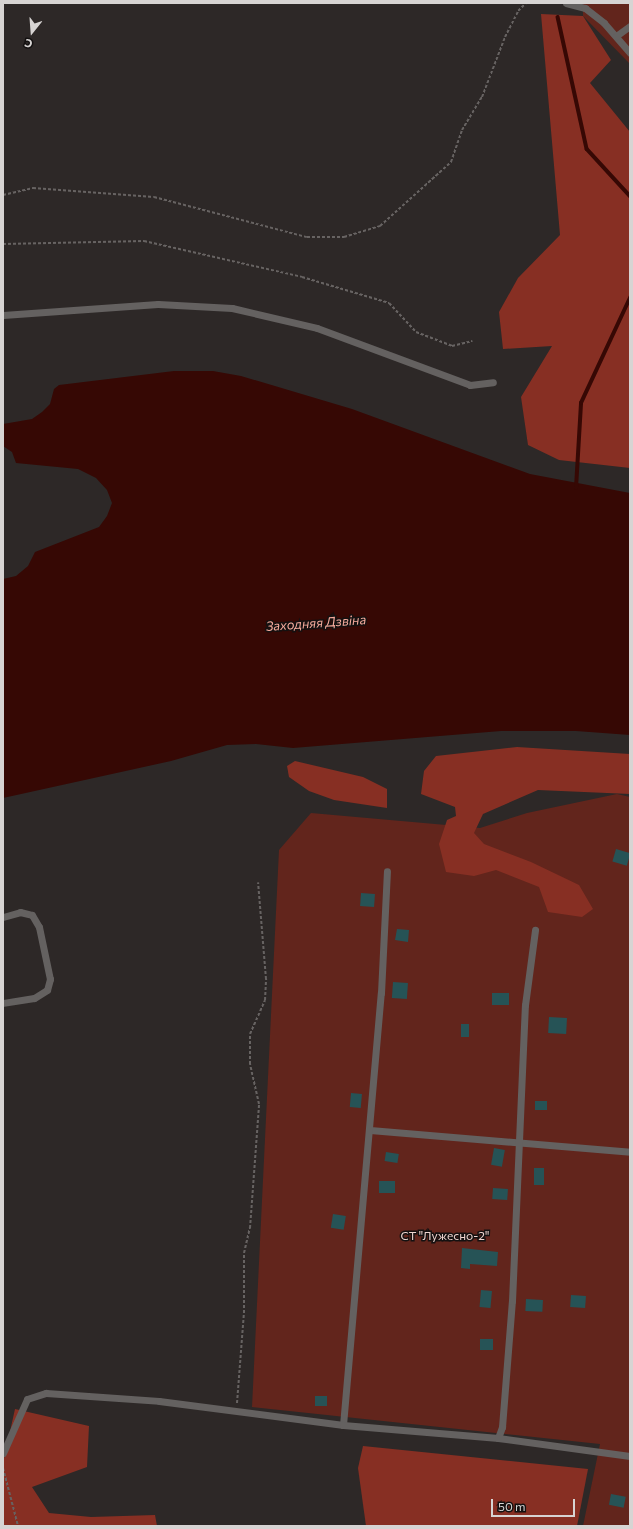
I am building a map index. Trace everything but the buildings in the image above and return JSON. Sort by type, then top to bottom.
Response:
[{"type":"lane","points":[[566,3],[585,8],[616,36],[630,53]]},
{"type":"lane","points":[[616,36],[630,26]]},
{"type":"lane","points":[[3,316],[158,304],[232,308],[318,328],[470,385],[493,382]]},
{"type":"lane","points":[[342,1425],[370,1130],[372,1073],[381,993],[387,870]]},
{"type":"lane","points":[[3,916],[20,912],[32,915],[39,926],[50,979],[47,990],[34,998],[3,1004]]},
{"type":"lane","points":[[498,1438],[502,1427],[512,1300],[525,1005],[535,930]]},
{"type":"lane","points":[[370,1130],[630,1152]]},
{"type":"lane","points":[[3,1453],[27,1399],[46,1393],[159,1401],[342,1425],[498,1438],[630,1456]]},
{"type":"path","points":[[3,195],[33,188],[154,196],[307,237],[344,237],[380,226],[451,162],[462,130],[482,97],[505,37],[518,11],[526,3]]},
{"type":"path","points":[[3,244],[144,241],[302,277],[388,303],[416,332],[452,346],[472,341]]},
{"type":"path","points":[[236,1412],[244,1313],[244,1253],[250,1228],[259,1104],[250,1064],[250,1034],[265,1000],[266,979],[258,882]]},
{"type":"path","points":[[3,1468],[18,1526]]},
{"type":"green space","points":[[583,3],[630,3],[630,64],[583,16]]},
{"type":"green space","name":"СТ \"Лужесно-2\"","points":[[617,794],[630,797],[630,1526],[583,1526],[600,1444],[252,1407],[279,850],[311,813],[480,828],[527,813]]},
{"type":"shaded area","points":[[541,14],[583,16],[611,60],[590,83],[630,132],[630,468],[559,460],[528,445],[521,397],[552,346],[503,349],[499,312],[518,278],[560,235]]},
{"type":"shaded area","points":[[517,747],[630,754],[630,794],[538,790],[483,814],[474,833],[484,844],[531,862],[579,885],[593,909],[582,917],[548,912],[539,887],[496,870],[474,876],[446,872],[439,844],[447,820],[456,816],[455,807],[421,794],[424,771],[436,756]]},
{"type":"shaded area","points":[[295,761],[363,777],[387,789],[387,808],[334,800],[309,791],[289,777],[287,766]]},
{"type":"shaded area","points":[[15,1409],[89,1426],[87,1467],[32,1487],[49,1513],[91,1517],[155,1515],[157,1526],[3,1526],[3,1463]]},
{"type":"shaded area","points":[[363,1446],[588,1469],[577,1526],[366,1526],[358,1468]]},
{"type":"water","name":"Заходняя Дзвіна","points":[[174,371],[213,371],[241,376],[352,409],[530,474],[630,493],[630,735],[576,731],[501,731],[293,748],[256,744],[227,745],[171,761],[3,798],[3,579],[16,576],[28,566],[35,552],[99,527],[107,516],[112,503],[107,490],[96,478],[78,469],[16,463],[12,452],[3,446],[3,424],[32,419],[50,404],[54,389],[59,385]]},
{"type":"waterway","points":[[558,17],[587,149],[630,196]]},
{"type":"waterway","points":[[576,488],[581,403],[630,298]]}]
